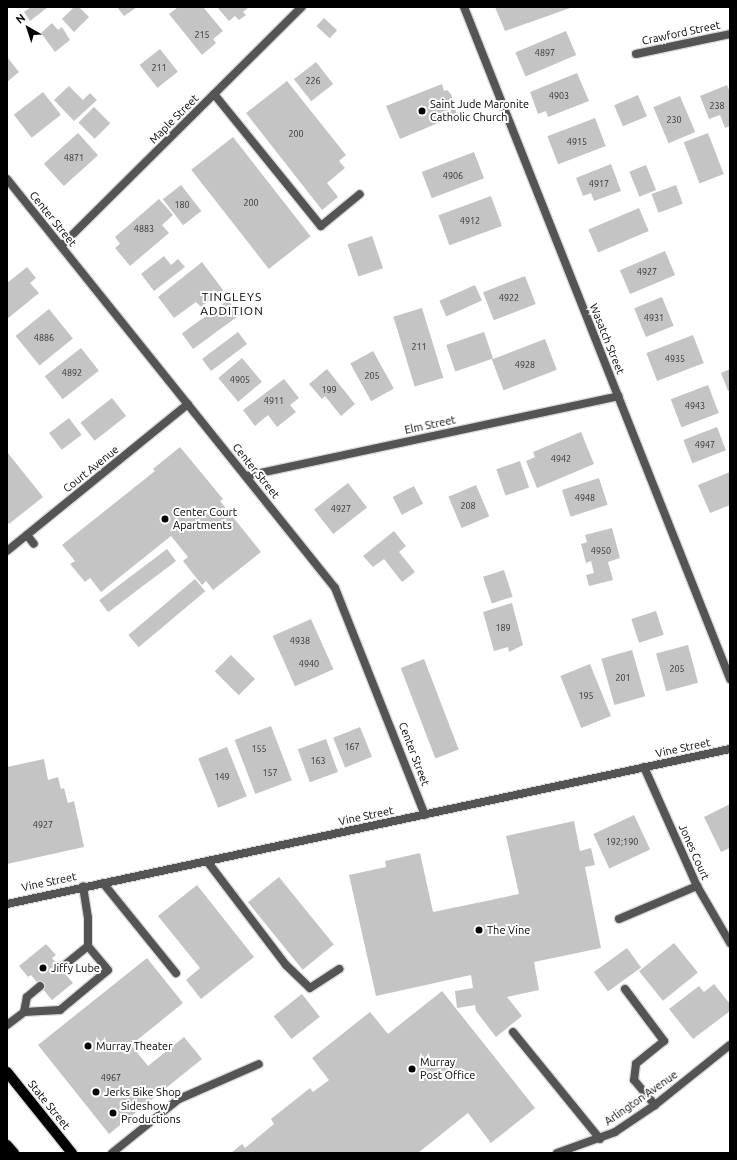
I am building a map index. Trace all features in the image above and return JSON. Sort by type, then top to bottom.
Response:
[{"type":"main road","name":"State Street","points":[[7,1072],[72,1153]]},
{"type":"main road","points":[[7,1145],[14,1153]]},
{"type":"street","name":"Maple Street","points":[[61,246],[302,7]]},
{"type":"street","name":"Wasatch Street","points":[[464,7],[730,679]]},
{"type":"street","name":"Crawford Street","points":[[636,54],[730,34]]},
{"type":"street","points":[[214,94],[321,226],[360,194]]},
{"type":"street","name":"Center Street","points":[[7,179],[335,588],[425,815]]},
{"type":"street","name":"Elm Street","points":[[246,476],[618,396]]},
{"type":"street","name":"Court Avenue","points":[[7,551],[188,404]]},
{"type":"street","points":[[27,535],[34,544]]},
{"type":"street","name":"Vine Street","points":[[7,904],[83,886],[425,815],[730,749]]},
{"type":"street","name":"Jones Court","points":[[644,767],[697,886],[730,943]]},
{"type":"street","points":[[207,861],[286,965],[310,988],[339,969]]},
{"type":"street","points":[[103,883],[176,973]]},
{"type":"street","points":[[7,1025],[24,1012],[60,1010],[108,970],[88,946],[88,918],[83,886]]},
{"type":"street","points":[[619,919],[697,886]]},
{"type":"street","points":[[61,968],[88,946]]},
{"type":"street","points":[[24,1012],[27,997],[40,986]]},
{"type":"street","points":[[625,989],[664,1041],[636,1064],[634,1080],[655,1105]]},
{"type":"street","points":[[513,1032],[600,1139]]},
{"type":"street","name":"Arlington Avenue","points":[[557,1153],[600,1139],[655,1105],[730,1045]]},
{"type":"street","points":[[112,1153],[179,1099],[259,1064]]},
{"type":"building","points":[[31,7],[48,7],[30,21],[24,12]]},
{"type":"building","points":[[74,7],[79,7],[89,17],[74,32],[62,19]]},
{"type":"building","points":[[117,7],[137,7],[124,16]]},
{"type":"building","points":[[178,7],[203,7],[223,31],[213,39],[216,43],[202,55],[169,14]]},
{"type":"building","points":[[217,7],[249,7],[243,12],[246,15],[239,20],[235,16],[229,21]]},
{"type":"building","points":[[495,7],[573,7],[505,31]]},
{"type":"building","points":[[324,18],[337,30],[330,38],[316,26]]},
{"type":"building","points":[[52,23],[58,30],[62,27],[70,40],[55,52],[41,33]]},
{"type":"building","points":[[566,31],[576,55],[526,76],[515,52]]},
{"type":"building","points":[[160,49],[178,72],[157,88],[140,65]]},
{"type":"building","points":[[7,57],[19,72],[7,82]]},
{"type":"building","points":[[316,62],[333,84],[311,101],[294,79]]},
{"type":"building","points":[[577,73],[589,101],[548,117],[546,111],[538,114],[530,92]]},
{"type":"building","points":[[287,81],[346,155],[339,161],[345,168],[327,183],[338,197],[322,210],[246,113]]},
{"type":"building","name":"Saint Jude Maronite Catholic Church","points":[[442,84],[444,91],[447,90],[451,94],[457,115],[400,139],[386,106]]},
{"type":"building","points":[[727,85],[730,92],[730,126],[725,128],[720,115],[709,119],[700,96]]},
{"type":"building","points":[[69,86],[83,100],[90,93],[97,100],[74,121],[54,100]]},
{"type":"building","points":[[43,92],[61,115],[32,138],[14,115]]},
{"type":"building","points":[[638,95],[647,116],[623,126],[614,105]]},
{"type":"building","points":[[680,96],[695,132],[669,143],[653,107]]},
{"type":"building","points":[[94,107],[110,123],[95,139],[78,123]]},
{"type":"building","points":[[595,118],[606,146],[558,164],[547,136]]},
{"type":"building","points":[[78,133],[98,155],[64,186],[44,164]]},
{"type":"building","points":[[708,133],[724,174],[699,183],[684,142]]},
{"type":"building","points":[[233,137],[311,236],[269,269],[191,170]]},
{"type":"building","points":[[474,152],[484,178],[432,198],[422,172]]},
{"type":"building","points":[[611,164],[621,191],[594,201],[591,193],[583,196],[576,178]]},
{"type":"building","points":[[646,165],[656,190],[639,197],[629,172]]},
{"type":"building","points":[[181,185],[201,211],[183,225],[163,199]]},
{"type":"building","points":[[676,185],[683,204],[658,213],[652,194]]},
{"type":"building","points":[[491,196],[502,226],[449,245],[438,215]]},
{"type":"building","points":[[159,199],[173,215],[162,225],[169,233],[130,266],[115,248],[120,244],[115,237]]},
{"type":"building","points":[[639,208],[649,231],[598,253],[588,229]]},
{"type":"building","points":[[372,236],[383,268],[358,277],[347,244]]},
{"type":"building","points":[[665,251],[675,275],[630,294],[620,270]]},
{"type":"building","points":[[164,256],[171,265],[178,259],[185,267],[154,291],[141,274]]},
{"type":"building","points":[[202,262],[223,290],[201,307],[196,302],[174,318],[158,297]]},
{"type":"building","points":[[27,267],[36,278],[30,283],[39,293],[7,319],[7,283]]},
{"type":"building","points":[[525,276],[536,304],[494,320],[483,292]]},
{"type":"building","points":[[475,285],[482,301],[446,316],[439,301]]},
{"type":"building","points":[[662,297],[674,326],[646,337],[634,308]]},
{"type":"building","points":[[228,300],[239,315],[193,349],[182,334]]},
{"type":"building","points":[[422,308],[443,378],[415,387],[393,317]]},
{"type":"building","points":[[49,309],[73,339],[39,366],[16,336]]},
{"type":"building","points":[[238,332],[247,344],[211,371],[202,359]]},
{"type":"building","points":[[484,332],[493,358],[455,371],[446,345]]},
{"type":"building","points":[[693,335],[704,363],[657,381],[646,353]]},
{"type":"building","points":[[545,339],[557,370],[504,390],[492,359]]},
{"type":"building","points":[[81,348],[99,371],[63,399],[45,376]]},
{"type":"building","points":[[373,351],[394,389],[371,401],[350,364]]},
{"type":"building","points":[[242,358],[262,382],[238,402],[218,378]]},
{"type":"building","points":[[327,369],[355,404],[341,416],[325,396],[322,399],[309,384]]},
{"type":"building","points":[[730,369],[730,390],[728,391],[721,373]]},
{"type":"building","points":[[284,379],[299,398],[290,405],[296,412],[277,427],[268,415],[255,426],[243,410]]},
{"type":"building","points":[[708,385],[719,413],[681,427],[671,399]]},
{"type":"building","points":[[112,398],[126,416],[95,441],[80,423]]},
{"type":"building","points":[[69,418],[82,435],[62,450],[49,433]]},
{"type":"building","points":[[717,427],[726,450],[692,463],[683,440]]},
{"type":"building","points":[[581,432],[594,464],[537,488],[526,461],[535,457],[533,452]]},
{"type":"building","name":"Center Court Apartments","points":[[180,447],[223,499],[220,501],[261,552],[213,590],[206,581],[202,585],[183,561],[188,557],[171,536],[101,592],[90,578],[85,582],[70,564],[75,561],[62,545],[155,471],[153,469]]},
{"type":"building","points":[[7,452],[43,497],[9,524],[7,522]]},
{"type":"building","points":[[520,461],[529,487],[505,496],[496,469]]},
{"type":"building","points":[[730,472],[730,505],[710,513],[698,485]]},
{"type":"building","points":[[599,478],[608,505],[571,517],[562,490]]},
{"type":"building","points":[[348,483],[367,507],[333,534],[314,509]]},
{"type":"building","points":[[476,485],[489,516],[462,528],[448,497]]},
{"type":"building","points":[[414,486],[423,504],[402,515],[393,497]]},
{"type":"building","points":[[612,528],[620,558],[608,562],[613,580],[589,586],[586,575],[594,573],[591,561],[586,563],[581,544],[587,542],[585,535]]},
{"type":"building","points":[[394,531],[406,546],[399,552],[415,572],[402,582],[384,559],[373,567],[363,556]]},
{"type":"building","points":[[167,549],[176,561],[108,612],[99,600]]},
{"type":"building","points":[[504,570],[513,597],[492,603],[483,577]]},
{"type":"building","points":[[195,579],[205,591],[139,647],[128,635]]},
{"type":"building","points":[[512,603],[523,645],[509,652],[508,647],[494,651],[483,612]]},
{"type":"building","points":[[656,611],[664,635],[639,643],[631,619]]},
{"type":"building","points":[[311,619],[333,669],[295,686],[273,636]]},
{"type":"building","points":[[688,645],[698,683],[666,691],[656,654]]},
{"type":"building","points":[[632,650],[645,696],[614,705],[601,659]]},
{"type":"building","points":[[231,655],[255,679],[239,695],[215,671]]},
{"type":"building","points":[[424,659],[459,750],[435,759],[401,668]]},
{"type":"building","points":[[590,664],[611,716],[581,728],[560,676]]},
{"type":"building","points":[[271,726],[292,780],[255,794],[235,740]]},
{"type":"building","points":[[360,727],[372,757],[345,768],[333,738]]},
{"type":"building","points":[[326,739],[338,772],[310,782],[298,749]]},
{"type":"building","points":[[227,747],[247,796],[218,808],[198,759]]},
{"type":"building","points":[[44,759],[48,780],[58,777],[61,789],[64,788],[68,803],[74,801],[84,847],[7,864],[7,767]]},
{"type":"building","points":[[730,804],[730,848],[721,852],[704,817]]},
{"type":"building","points":[[634,815],[650,849],[609,868],[593,834]]},
{"type":"building","name":"The Vine","points":[[574,821],[580,851],[591,848],[595,865],[585,867],[601,948],[534,962],[539,990],[507,997],[522,1016],[496,1037],[476,1011],[475,1005],[457,1008],[455,991],[473,988],[471,975],[376,996],[349,875],[386,867],[385,861],[420,853],[433,912],[519,894],[506,836]]},
{"type":"building","points":[[279,877],[334,945],[303,970],[248,902]]},
{"type":"building","points":[[197,885],[254,957],[201,999],[186,980],[200,968],[158,916]]},
{"type":"building","points":[[674,943],[698,973],[663,1001],[639,971]]},
{"type":"building","points":[[46,944],[56,955],[52,958],[73,983],[52,1000],[31,975],[28,977],[19,966]]},
{"type":"building","points":[[627,948],[641,967],[608,992],[594,972]]},
{"type":"building","points":[[147,958],[183,1003],[131,1045],[148,1066],[184,1037],[202,1059],[109,1134],[38,1045]]},
{"type":"building","points":[[714,984],[730,1004],[730,1011],[693,1039],[669,1009],[699,986],[704,992]]},
{"type":"building","name":"Murray Post Office","points":[[442,991],[535,1108],[491,1143],[468,1113],[418,1153],[231,1153],[242,1144],[245,1148],[274,1124],[271,1119],[310,1088],[313,1092],[329,1080],[312,1058],[370,1012],[388,1034]]},
{"type":"building","points":[[302,994],[320,1017],[291,1039],[274,1016]]},
{"type":"place","name":"Saint Jude Maronite Catholic Church","points":[[422,111]]},
{"type":"place","name":"Center Court Apartments","points":[[165,519]]},
{"type":"place","name":"The Vine","points":[[479,930]]},
{"type":"place","name":"Jiffy Lube","points":[[43,968]]},
{"type":"place","name":"Murray Theater","points":[[88,1046]]},
{"type":"place","name":"Murray Post Office","points":[[412,1069]]},
{"type":"place","name":"Jerks Bike Shop","points":[[96,1092]]},
{"type":"place","name":"Sideshow Productions","points":[[113,1113]]},
{"type":"district","name":"TINGLEYS ADDITION","points":[[232,304]]}]
